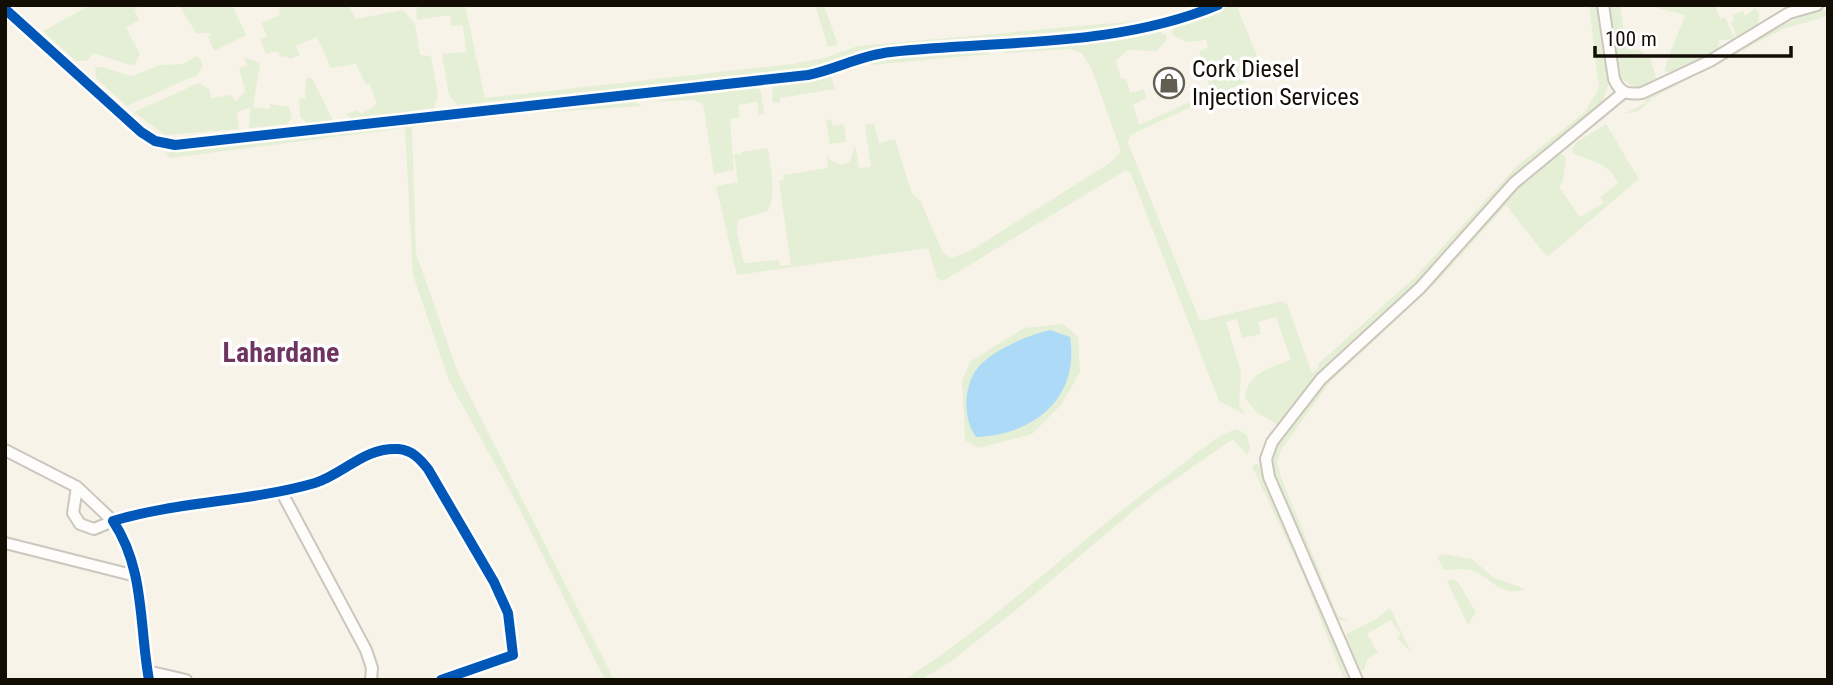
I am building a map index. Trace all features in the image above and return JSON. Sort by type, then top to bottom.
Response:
[{"type":"street","points":[[5,9],[141,132],[155,141],[175,145],[808,75],[881,53],[1087,37],[1149,28],[1218,5]]},
{"type":"street","points":[[1603,5],[1614,79],[1623,93]]},
{"type":"street","points":[[1357,680],[1269,477],[1269,450],[1279,432],[1321,379],[1420,288],[1514,183],[1623,93],[1642,93],[1663,84],[1710,61],[1789,13],[1817,5]]},
{"type":"street","points":[[77,487],[73,513],[80,524],[94,529],[142,512],[282,493],[329,479],[357,458],[374,452],[398,449],[415,454],[428,469],[494,582],[508,612],[513,655],[441,680]]},
{"type":"street","points":[[5,450],[77,487],[113,521],[125,539],[136,576],[148,676],[186,680]]},
{"type":"street","points":[[282,493],[366,650],[371,680]]},
{"type":"street","points":[[5,542],[136,576]]},
{"type":"green space","points":[[91,5],[142,5],[134,10],[139,20],[126,28],[140,54],[135,64],[130,65],[93,53],[87,61],[76,61],[43,31]]},
{"type":"green space","points":[[179,5],[232,5],[246,35],[214,51],[208,37],[211,33],[196,33]]},
{"type":"green space","points":[[279,5],[348,5],[356,19],[403,10],[415,24],[420,55],[431,56],[438,96],[434,108],[352,119],[346,114],[357,110],[362,114],[377,104],[370,84],[366,85],[356,64],[331,68],[317,37],[296,46],[300,55],[290,59],[287,56],[280,57],[278,51],[266,54],[260,39],[267,37],[262,23],[280,15]]},
{"type":"green space","points":[[430,5],[465,5],[485,98],[792,64],[824,58],[858,46],[1148,20],[1149,24],[907,45],[860,52],[822,68],[458,105],[449,95],[442,54],[466,52],[463,25],[451,26],[450,15],[417,20],[416,8]]},
{"type":"green space","points":[[815,5],[824,5],[838,45],[828,47]]},
{"type":"green space","points":[[1229,5],[1246,5],[1238,9],[1261,65],[1260,71],[1252,79],[1130,135],[1128,143],[1200,321],[1282,301],[1287,304],[1312,373],[1319,368],[1318,364],[1414,278],[1517,166],[1585,112],[1599,88],[1589,5],[1597,5],[1608,85],[1601,108],[1551,146],[1416,285],[1322,374],[1278,425],[1257,413],[1245,398],[1250,382],[1261,372],[1291,360],[1276,317],[1258,322],[1261,334],[1242,338],[1237,319],[1226,322],[1241,372],[1239,405],[1246,415],[1219,401],[1131,174],[1126,170],[943,281],[937,278],[928,248],[737,275],[716,186],[738,182],[734,154],[741,155],[741,152],[768,148],[772,180],[768,211],[738,220],[737,234],[744,263],[779,260],[780,266],[791,265],[779,181],[784,180],[783,175],[828,168],[827,155],[833,162],[842,165],[850,161],[855,145],[859,168],[871,167],[865,125],[874,123],[879,143],[895,139],[912,194],[921,202],[943,253],[951,258],[970,251],[1110,163],[1121,151],[1092,70],[1082,53],[1070,49],[1004,53],[1003,47],[1110,40],[1158,31],[1166,35],[1167,40],[1156,51],[1128,50],[1116,61],[1121,79],[1126,78],[1130,93],[1144,89],[1146,98],[1133,105],[1139,125],[1212,92],[1199,57],[1200,51],[1208,47],[1206,39],[1188,42],[1172,33],[1174,27]]},
{"type":"green space","points":[[1609,5],[1623,5],[1620,6],[1627,50],[1640,50],[1650,58],[1656,78],[1641,87],[1631,86],[1617,75]]},
{"type":"green space","points":[[1646,5],[1715,5],[1720,19],[1725,17],[1735,39],[1719,40],[1719,48],[1715,53],[1678,72],[1665,72],[1685,15]]},
{"type":"green space","points":[[1756,8],[1759,14],[1758,26],[1737,39],[1731,22],[1734,20],[1732,15],[1743,11],[1745,16]]},
{"type":"green space","points":[[1828,9],[1828,16],[1783,29],[1651,99],[1639,111],[1625,114],[1645,103],[1647,97],[1777,28],[1800,17]]},
{"type":"green space","points":[[989,48],[990,54],[871,65],[869,59]]},
{"type":"green space","points":[[196,56],[200,58],[203,66],[197,75],[127,106],[96,78],[95,67],[131,76],[161,65],[183,64]]},
{"type":"green space","points":[[244,57],[260,63],[253,107],[270,109],[270,104],[289,107],[292,118],[287,124],[249,128],[250,108],[237,112],[239,129],[165,135],[134,112],[199,83],[209,89],[211,98],[232,95],[235,102],[245,91],[239,68],[247,65]]},
{"type":"green space","points":[[831,77],[835,89],[780,98],[780,102],[773,103],[772,90],[775,83]]},
{"type":"green space","points":[[306,78],[312,78],[333,121],[308,124],[300,117],[299,98],[305,99]]},
{"type":"green space","points":[[755,85],[761,91],[764,114],[759,115],[757,102],[738,105],[740,117],[730,119],[734,170],[714,174],[703,104],[692,100],[649,102]]},
{"type":"green space","points":[[630,100],[643,106],[516,114],[412,127],[416,253],[458,373],[614,680],[605,680],[516,502],[449,381],[413,275],[405,128],[170,158],[165,153],[410,121]]},
{"type":"green space","points":[[831,119],[833,126],[844,124],[846,142],[830,144],[826,120]]},
{"type":"green space","points":[[1606,124],[1639,179],[1547,257],[1506,205],[1436,283],[1330,382],[1281,450],[1277,462],[1281,477],[1338,616],[1349,621],[1340,620],[1334,615],[1274,481],[1272,457],[1280,438],[1330,376],[1462,249],[1527,176],[1556,155],[1562,154],[1566,158],[1563,181],[1559,187],[1580,217],[1604,203],[1600,197],[1618,183],[1614,176],[1605,167],[1573,154],[1572,150],[1577,142]]},
{"type":"green space","points":[[1063,324],[1078,337],[1080,372],[1061,405],[1032,434],[978,448],[965,440],[962,380],[971,361],[1024,328]]},
{"type":"green space","points":[[1237,429],[1247,435],[1250,449],[1247,455],[1233,439],[1151,496],[950,662],[921,680],[904,680],[1008,604],[1107,522],[1204,447]]},
{"type":"green space","points":[[1258,464],[1309,577],[1350,680],[1344,680],[1304,577],[1252,466]]},
{"type":"green space","points":[[1444,554],[1472,559],[1493,577],[1525,589],[1504,589],[1470,570],[1444,570],[1437,557]]},
{"type":"green space","points":[[1453,579],[1458,582],[1476,612],[1468,625],[1447,581]]},
{"type":"green space","points":[[1390,608],[1411,652],[1397,638],[1401,635],[1391,620],[1367,634],[1378,653],[1368,658],[1364,670],[1361,670],[1345,637],[1347,633],[1375,620]]},
{"type":"water","points":[[1050,330],[1070,337],[1068,378],[1060,395],[1034,421],[997,435],[976,437],[969,422],[966,403],[972,376],[991,356],[1010,345]]},
{"type":"cycle path","points":[[5,9],[141,132],[155,141],[175,145],[808,75],[891,52],[1098,36],[1179,19],[1218,5]]},
{"type":"cycle path","points":[[149,680],[136,578],[131,558],[113,521],[163,509],[265,494],[315,483],[375,452],[398,449],[412,453],[428,469],[494,582],[508,613],[513,655],[441,680]]},
{"type":"place","name":"Cork Diesel Injection Services","points":[[1169,83]]},
{"type":"district","name":"Lahardane","points":[[281,352]]}]
